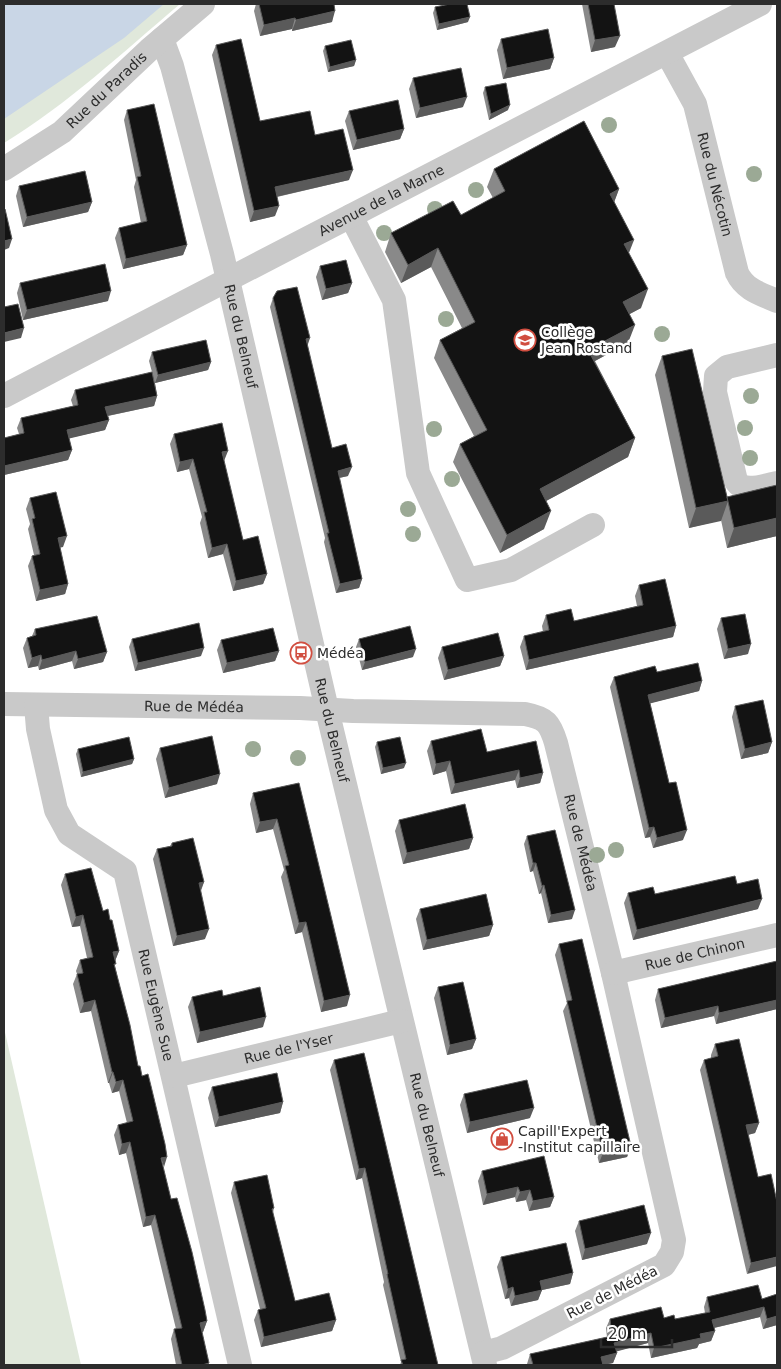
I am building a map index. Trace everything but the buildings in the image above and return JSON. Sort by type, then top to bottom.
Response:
[{"type":"street","name":"Rue du Paradis","points":[[4,169],[62,132],[162,39],[203,4]]},
{"type":"street","name":"Avenue de la Marne","points":[[4,396],[667,53],[746,7]]},
{"type":"street","name":"Rue du Belneuf","points":[[162,39],[172,66],[227,279],[401,1021],[484,1359]]},
{"type":"street","name":"Rue du Nécotin","points":[[667,53],[695,104],[737,274],[741,282],[753,291],[777,301]]},
{"type":"street","points":[[351,216],[394,300],[418,473],[467,580],[511,570],[594,525]]},
{"type":"street","points":[[777,356],[727,367],[716,376],[715,392],[736,481],[745,488],[777,483]]},
{"type":"street","points":[[4,704],[36,705]]},
{"type":"street","name":"Rue de Médéa","points":[[36,705],[525,714],[539,716],[547,722],[556,743],[613,973],[674,1240],[672,1252],[664,1265],[484,1359]]},
{"type":"street","name":"Rue Eugène Sue","points":[[36,705],[38,729],[56,810],[69,834],[125,871],[240,1365]]},
{"type":"street","name":"Rue de Chinon","points":[[613,973],[777,935]]},
{"type":"street","name":"Rue de l'Yser","points":[[174,1076],[401,1021]]},
{"type":"shaded area","points":[[4,4],[180,4],[73,95],[4,143]]},
{"type":"shaded area","points":[[4,1028],[81,1365],[4,1365]]},
{"type":"water","points":[[4,4],[164,4],[124,38],[4,119]]},
{"type":"place","name":"Collège Jean Rostand","points":[[525,340]]},
{"type":"place","name":"Médéa","points":[[301,653]]},
{"type":"place","name":"Capill'Expert -Institut capillaire","points":[[502,1139]]}]
